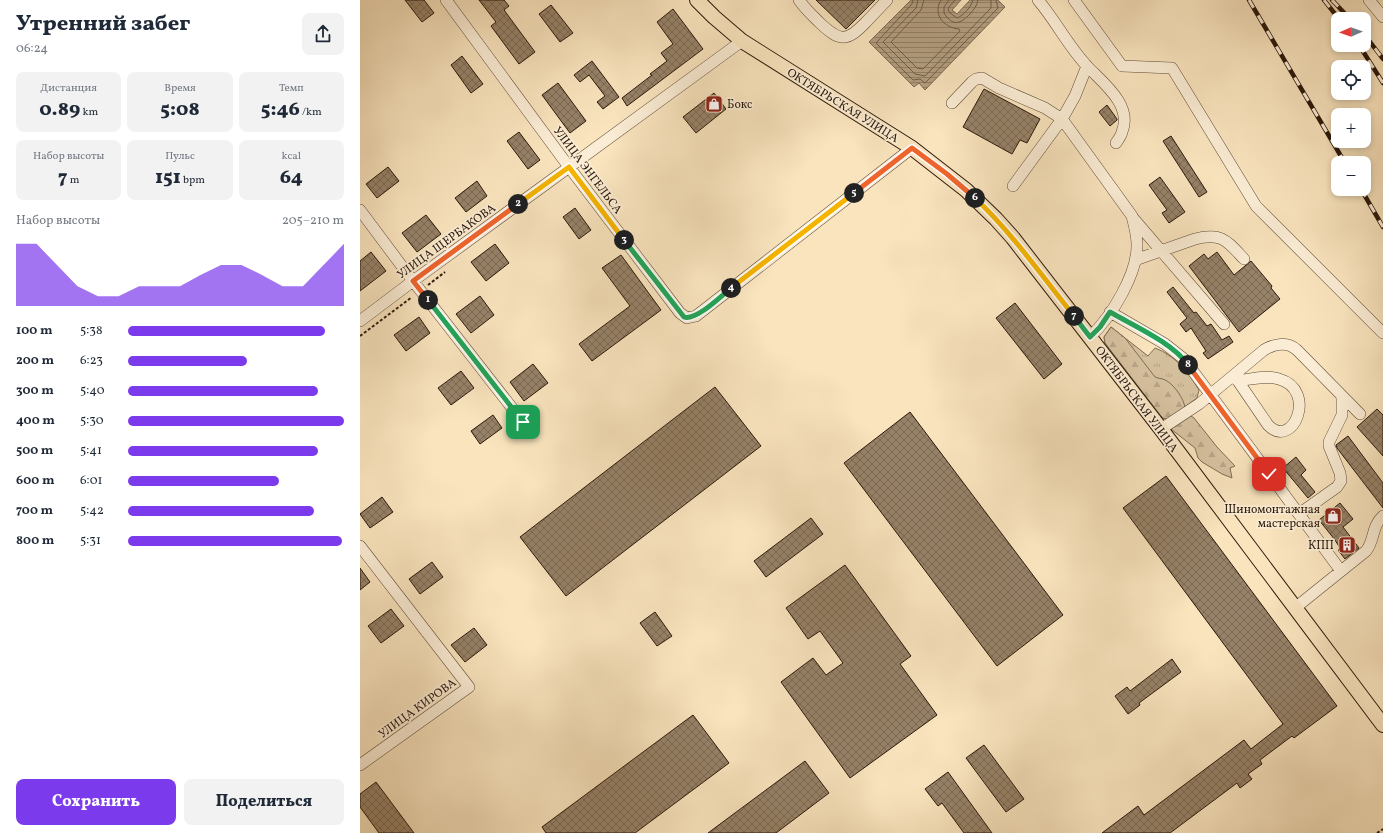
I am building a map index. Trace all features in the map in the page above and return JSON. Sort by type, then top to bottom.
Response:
[{"type":"main road","name":"ОКТЯБРЬСКАЯ УЛИЦА","points":[[697,0],[742,41],[912,148],[961,186],[996,219],[1161,429],[1383,725]]},
{"type":"street","name":"УЛИЦА ЭНГЕЛЬСА","points":[[446,0],[569,167],[680,313],[687,318],[696,316],[912,148]]},
{"type":"street","points":[[799,0],[808,12],[829,32],[841,37],[846,37],[855,33],[888,0]]},
{"type":"street","points":[[1038,0],[1074,52],[1113,92],[1122,107],[1124,123],[1122,133],[1116,143]]},
{"type":"street","points":[[1074,0],[1122,66],[1172,68],[1256,206],[1383,333]]},
{"type":"street","points":[[1369,0],[1383,17]]},
{"type":"street","name":"УЛИЦА ЩЕРБАКОВА","points":[[360,322],[413,281],[742,41]]},
{"type":"street","points":[[1013,186],[1062,119],[1073,100],[1087,66]]},
{"type":"street","points":[[952,103],[972,82],[976,79],[982,78],[999,88],[1045,108],[1062,119],[1132,216],[1224,324]]},
{"type":"street","points":[[360,210],[413,281],[523,422]]},
{"type":"street","points":[[1090,337],[1100,327],[1110,312],[1130,276],[1135,260],[1137,244],[1132,216]]},
{"type":"street","points":[[1135,260],[1205,236],[1216,236],[1225,240],[1244,259]]},
{"type":"street","points":[[1110,312],[1165,344],[1184,359],[1341,571]]},
{"type":"street","points":[[1161,429],[1236,378],[1264,350],[1274,345],[1286,344],[1294,347],[1360,414]]},
{"type":"street","points":[[1236,378],[1277,378],[1289,383],[1296,391],[1299,403],[1297,418],[1289,430],[1281,432],[1274,431],[1268,426],[1236,378]]},
{"type":"street","points":[[1299,514],[1337,487],[1341,481],[1340,473],[1329,446],[1329,442],[1342,415],[1342,396]]},
{"type":"street","points":[[1294,608],[1368,549],[1376,523],[1383,516]]},
{"type":"street","name":"УЛИЦА КИРОВА","points":[[360,546],[469,686],[360,766]]},
{"type":"path","points":[[1377,833],[1383,829]]},
{"type":"green space","points":[[1111,327],[1148,356],[1155,348],[1169,355],[1186,371],[1199,390],[1197,398],[1170,418],[1163,418],[1105,343],[1104,337]]},
{"type":"green space","points":[[1111,327],[1125,338],[1155,377],[1166,380],[1173,386],[1179,393],[1185,408],[1167,419],[1160,415],[1105,343],[1104,337]]},
{"type":"green space","points":[[1191,416],[1235,466],[1230,468],[1232,478],[1202,462],[1198,458],[1195,448],[1171,429]]},
{"type":"water","points":[[911,0],[961,0],[952,10],[957,14],[970,0],[998,0],[1005,7],[925,90],[919,83],[914,87],[869,42]]},
{"type":"building","points":[[405,0],[424,0],[434,13],[422,22]]},
{"type":"building","points":[[479,0],[504,0],[509,6],[504,10],[535,52],[519,64],[491,26],[496,22]]},
{"type":"building","points":[[816,0],[875,0],[846,29]]},
{"type":"building","points":[[551,5],[573,33],[560,42],[539,14]]},
{"type":"building","points":[[673,9],[703,49],[627,106],[622,98],[652,75],[650,74],[667,61],[661,53],[673,44],[657,22]]},
{"type":"building","points":[[462,56],[483,84],[471,93],[451,65]]},
{"type":"building","points":[[592,61],[619,97],[603,109],[597,102],[605,96],[589,75],[580,82],[574,75]]},
{"type":"building","points":[[558,83],[586,121],[570,133],[542,95]]},
{"type":"building","points":[[984,89],[1040,119],[1027,143],[1020,140],[1012,154],[963,127]]},
{"type":"building","points":[[714,93],[726,109],[696,133],[683,117]]},
{"type":"building","points":[[1107,105],[1117,119],[1110,126],[1099,112]]},
{"type":"building","points":[[519,132],[540,160],[528,169],[507,141]]},
{"type":"building","points":[[1171,136],[1207,192],[1199,197],[1163,141]]},
{"type":"building","points":[[388,167],[399,181],[377,198],[366,184]]},
{"type":"building","points":[[1160,177],[1185,212],[1169,223],[1162,213],[1167,210],[1149,185]]},
{"type":"building","points":[[477,181],[487,196],[466,212],[455,198]]},
{"type":"building","points":[[575,208],[591,230],[579,239],[563,217]]},
{"type":"building","points":[[426,215],[441,234],[417,252],[402,233]]},
{"type":"building","points":[[495,244],[509,263],[486,281],[471,262]]},
{"type":"building","points":[[371,252],[386,271],[360,291],[360,261]]},
{"type":"building","points":[[1217,252],[1234,275],[1251,261],[1272,286],[1271,288],[1280,299],[1239,332],[1189,266],[1204,254],[1208,259]]},
{"type":"building","points":[[621,255],[661,310],[592,361],[579,344],[630,306],[602,268]]},
{"type":"building","points":[[1173,287],[1194,313],[1196,312],[1207,326],[1211,324],[1222,340],[1229,336],[1233,342],[1208,359],[1203,353],[1206,351],[1191,328],[1186,332],[1180,324],[1187,318],[1167,292]]},
{"type":"building","points":[[480,296],[494,315],[471,333],[456,314]]},
{"type":"building","points":[[1015,303],[1062,364],[1044,379],[996,318]]},
{"type":"building","points":[[419,317],[430,333],[406,351],[394,335]]},
{"type":"building","points":[[533,364],[548,383],[524,401],[510,382]]},
{"type":"building","points":[[461,371],[474,388],[451,405],[438,388]]},
{"type":"building","points":[[715,387],[761,446],[566,596],[520,537]]},
{"type":"building","points":[[1377,409],[1383,415],[1383,456],[1357,427]]},
{"type":"building","points":[[910,412],[1063,615],[997,666],[844,463]]},
{"type":"building","points":[[493,415],[502,428],[480,444],[471,431]]},
{"type":"building","points":[[1348,436],[1383,483],[1383,508],[1337,448],[1336,445]]},
{"type":"building","points":[[1296,457],[1306,470],[1301,475],[1315,492],[1308,498],[1283,468]]},
{"type":"building","points":[[1166,476],[1337,706],[1294,738],[1292,736],[1260,760],[1262,764],[1248,774],[1252,779],[1240,788],[1237,783],[1170,833],[1102,833],[1138,806],[1144,815],[1244,740],[1251,749],[1283,724],[1123,508]]},
{"type":"building","points":[[382,497],[393,512],[370,528],[360,514]]},
{"type":"building","points":[[1340,503],[1353,519],[1343,527],[1359,548],[1345,559],[1338,550],[1340,548],[1335,540],[1319,520]]},
{"type":"building","points":[[811,518],[823,534],[766,577],[754,561]]},
{"type":"building","points":[[432,562],[443,577],[420,594],[409,579]]},
{"type":"building","points":[[845,565],[911,656],[900,664],[937,715],[850,778],[781,682],[813,658],[826,675],[843,663],[820,631],[808,639],[786,608]]},
{"type":"building","points":[[360,568],[370,582],[360,590]]},
{"type":"building","points":[[391,609],[404,626],[381,643],[368,626]]},
{"type":"building","points":[[655,612],[672,636],[657,646],[640,623]]},
{"type":"building","points":[[474,628],[487,645],[465,662],[451,645]]},
{"type":"building","points":[[1172,659],[1181,672],[1139,703],[1140,705],[1128,714],[1115,696],[1127,687],[1130,691]]},
{"type":"building","points":[[693,715],[729,763],[635,833],[546,833],[542,827]]},
{"type":"building","points":[[984,745],[1024,799],[1006,812],[966,758]]},
{"type":"building","points":[[805,761],[829,793],[776,833],[708,833]]},
{"type":"building","points":[[948,772],[992,833],[964,833],[942,803],[938,806],[925,789]]},
{"type":"building","points":[[376,782],[414,833],[379,833],[360,807],[360,794]]},
{"type":"railway","points":[[1249,0],[1341,156]]},
{"type":"railway","points":[[1324,0],[1333,12]]},
{"type":"railway","points":[[1332,0],[1343,12]]},
{"type":"railway","points":[[1371,43],[1383,59]]},
{"type":"railway","points":[[1363,52],[1383,83]]},
{"type":"railway","points":[[1365,196],[1383,227]]},
{"type":"place","name":"Бокс","points":[[714,104]]},
{"type":"place","name":"Шиномонтажная мастерская","points":[[1333,516]]},
{"type":"place","name":"КПП","points":[[1347,545]]},
{"type":"route","points":[[523,422],[413,281],[569,167],[680,313],[687,318],[696,316],[912,148],[966,190],[996,219],[1013,238],[1090,337],[1100,327],[1110,312],[1178,353],[1269,474]]}]
